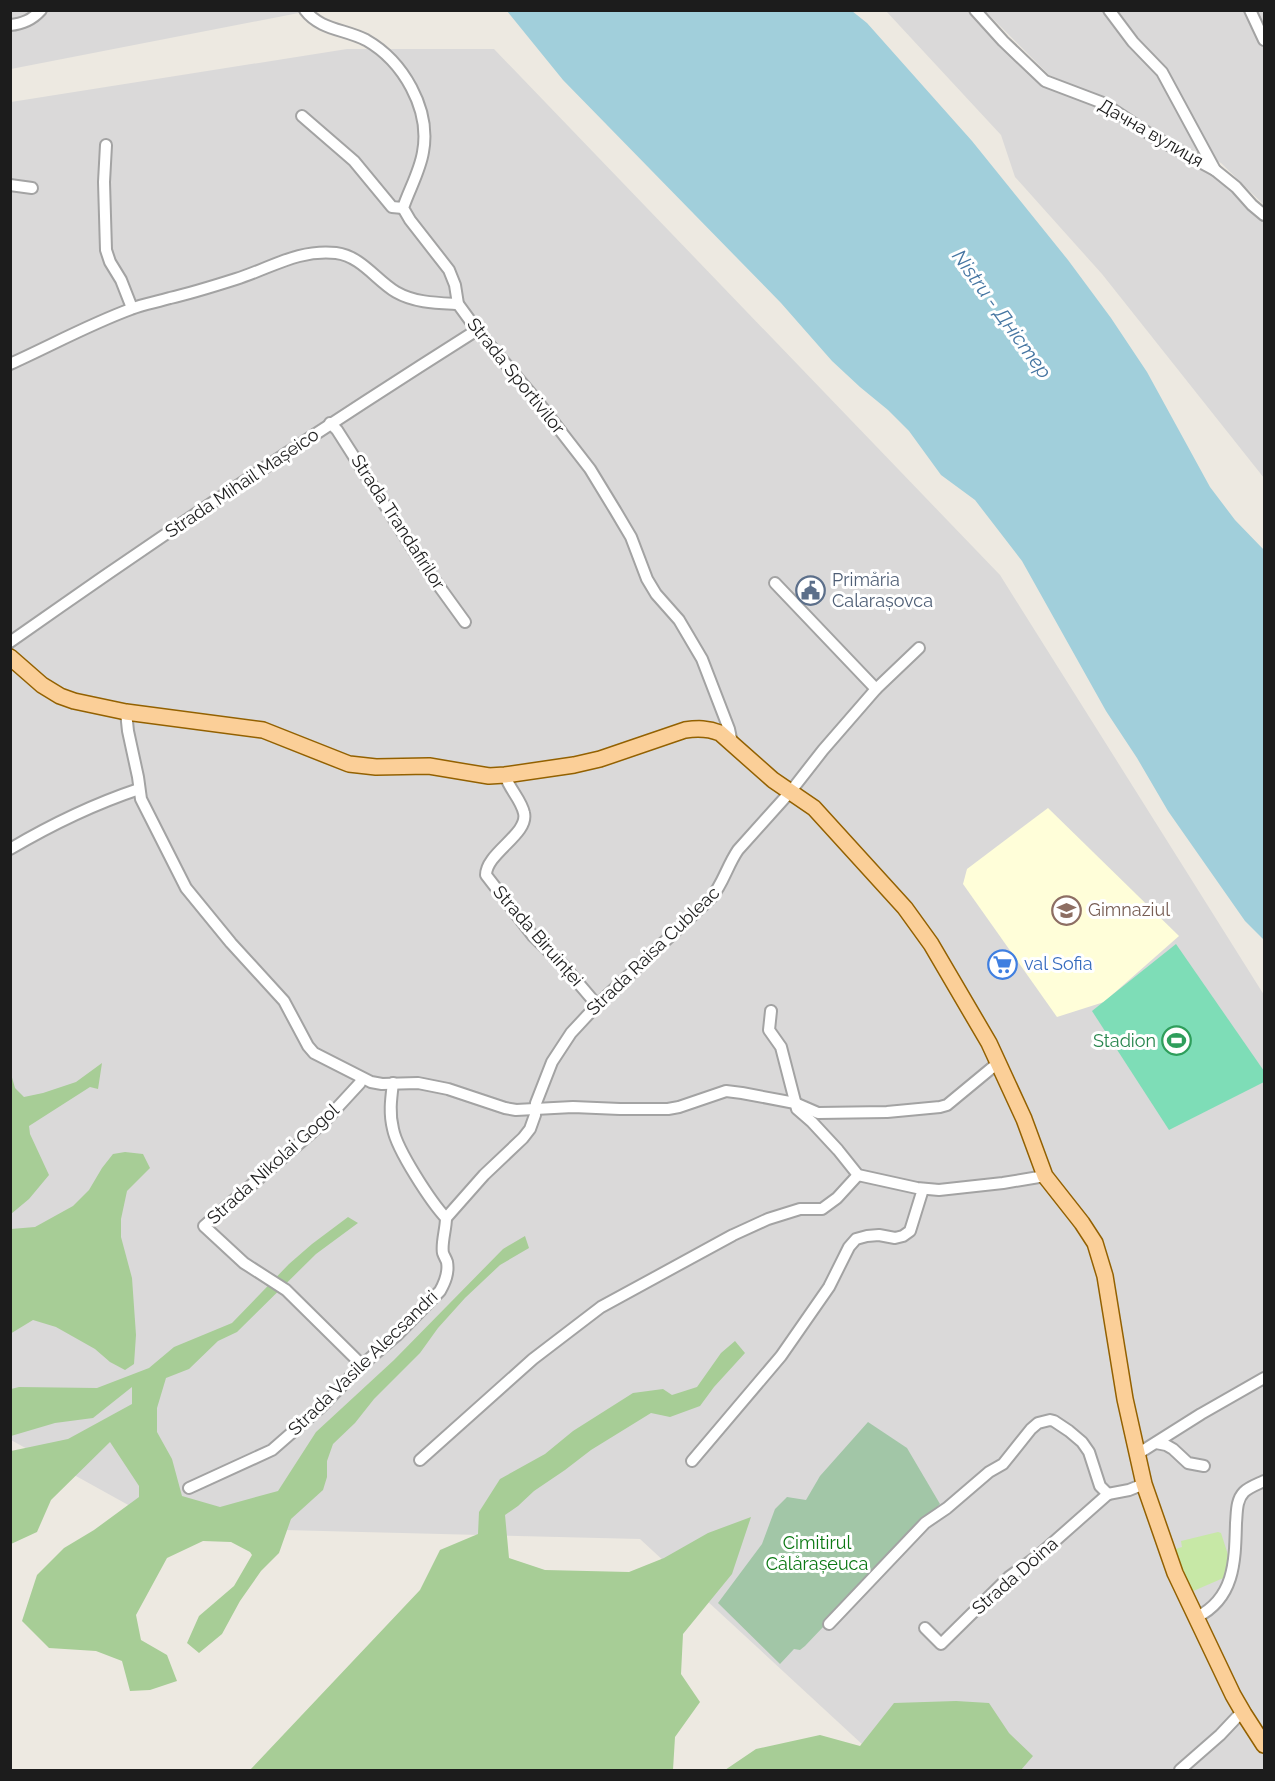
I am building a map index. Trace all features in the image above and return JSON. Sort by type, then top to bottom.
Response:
[{"type":"main road","points":[[10,657],[42,685],[74,701],[126,712],[263,730],[355,765],[429,766],[476,774],[505,776],[600,759],[685,730],[698,728],[720,733],[773,780],[814,808],[918,925],[931,944],[999,1062],[1024,1119],[1045,1176],[1082,1222],[1095,1243],[1109,1294],[1121,1378],[1144,1484],[1175,1573],[1244,1714],[1264,1745]]},
{"type":"street","points":[[10,25],[21,24],[34,18],[40,10]]},
{"type":"street","points":[[302,116],[354,161],[392,207],[403,208],[420,164],[424,145],[424,123],[412,88],[400,69],[385,54],[365,40],[318,23],[305,10]]},
{"type":"street","name":"Дачна вулиця","points":[[975,10],[1045,81],[1103,103],[1154,137],[1215,170]]},
{"type":"street","points":[[1109,10],[1133,42],[1162,72],[1215,170],[1264,215]]},
{"type":"street","points":[[1250,10],[1264,40]]},
{"type":"street","points":[[106,145],[104,194],[106,250],[132,308]]},
{"type":"street","points":[[10,185],[32,188]]},
{"type":"street","name":"Strada Sportivilor","points":[[403,208],[449,270],[455,285],[458,304],[538,402],[603,489],[630,537],[647,579],[656,594],[679,620],[702,659],[729,729],[732,744]]},
{"type":"street","points":[[10,364],[132,308],[235,280],[297,255],[322,252],[340,254],[352,258],[381,283],[398,294],[425,302],[458,304]]},
{"type":"street","name":"Strada Mihail Mașeico","points":[[10,642],[330,423],[477,330]]},
{"type":"street","name":"Strada Trandafirilor","points":[[330,423],[337,430],[418,556],[465,622]]},
{"type":"street","points":[[775,583],[876,689]]},
{"type":"street","name":"Strada Raisa Cubleac","points":[[535,1110],[552,1062],[571,1033],[597,1005],[711,898],[719,889],[738,850],[876,689],[919,648]]},
{"type":"street","points":[[126,712],[141,799],[186,888],[231,944],[284,1001],[314,1053],[361,1078],[382,1084],[418,1083],[448,1089],[511,1109],[535,1110],[559,1107],[668,1109],[726,1091],[795,1103],[818,1113],[887,1112],[940,1107],[950,1103],[999,1062]]},
{"type":"street","name":"Strada Biruinței","points":[[505,776],[525,814],[523,824],[490,862],[486,875],[534,936],[563,965],[597,1005]]},
{"type":"street","points":[[10,849],[111,799],[139,789]]},
{"type":"street","points":[[771,1011],[769,1030],[781,1047],[797,1109],[838,1150],[858,1175],[923,1189],[939,1190],[1045,1176]]},
{"type":"street","name":"Strada Nikolai Gogol","points":[[361,1078],[360,1083],[324,1122],[204,1226],[244,1263],[286,1290],[362,1365]]},
{"type":"street","points":[[393,1083],[389,1107],[393,1132],[425,1191],[446,1218],[523,1138],[534,1122],[535,1110]]},
{"type":"street","points":[[420,1460],[532,1359],[601,1307],[733,1235],[768,1219],[800,1209],[822,1209],[837,1198],[858,1175]]},
{"type":"street","points":[[692,1461],[781,1356],[829,1287],[849,1247],[856,1239],[867,1236],[879,1235],[895,1238],[910,1232],[923,1189]]},
{"type":"street","name":"Strada Vasile Alecsandri","points":[[189,1488],[272,1450],[320,1408],[440,1291],[445,1282],[447,1268],[447,1260],[443,1252],[446,1218]]},
{"type":"street","points":[[1136,1455],[1264,1378]]},
{"type":"street","points":[[829,1624],[925,1523],[947,1508],[989,1472],[1003,1464],[1030,1429],[1038,1423],[1054,1421],[1083,1442],[1089,1452],[1100,1486],[1108,1494],[1144,1484]]},
{"type":"street","points":[[1156,1443],[1173,1449],[1188,1463],[1204,1466]]},
{"type":"street","points":[[1197,1617],[1218,1602],[1231,1578],[1238,1500],[1247,1489],[1264,1481]]},
{"type":"street","name":"Strada Doina","points":[[925,1628],[941,1644],[1009,1577],[1040,1554],[1108,1494]]},
{"type":"street","points":[[1180,1770],[1244,1714]]},
{"type":"shaded area","points":[[11,11],[309,11],[11,69]]},
{"type":"shaded area","points":[[886,11],[967,11],[1043,86],[1094,106],[1179,154],[1226,184],[1264,215],[1264,478],[1102,274],[1015,177],[1001,135]]},
{"type":"shaded area","points":[[985,11],[1264,11],[1264,205],[1221,163],[1169,138],[1099,96],[1049,75]]},
{"type":"shaded area","points":[[347,49],[494,49],[1000,575],[1264,995],[1264,1770],[890,1770],[640,1539],[168,1527],[11,1440],[11,102]]},
{"type":"shaded area","name":"Gimnaziul","points":[[1048,808],[1179,936],[1104,1002],[1057,1017],[963,884],[967,869]]},
{"type":"green space","name":"Stadion","points":[[1176,944],[1264,1071],[1264,1082],[1169,1130],[1092,1011]]},
{"type":"green space","points":[[102,1063],[98,1089],[90,1087],[29,1126],[30,1134],[49,1175],[29,1199],[11,1214],[11,1074],[15,1088],[24,1097],[76,1082]]},
{"type":"green space","points":[[125,1152],[143,1154],[150,1168],[127,1191],[121,1219],[121,1237],[132,1278],[136,1335],[134,1364],[125,1370],[110,1362],[95,1349],[56,1327],[33,1320],[10,1334],[11,1229],[35,1227],[73,1206],[89,1190],[113,1154]]},
{"type":"green space","points":[[348,1217],[358,1223],[316,1254],[237,1332],[218,1341],[189,1369],[166,1378],[157,1408],[157,1432],[172,1459],[182,1496],[220,1507],[278,1491],[316,1432],[394,1360],[503,1249],[525,1236],[529,1248],[500,1265],[465,1298],[438,1328],[420,1353],[333,1444],[327,1461],[327,1477],[323,1490],[291,1519],[279,1553],[261,1571],[240,1601],[222,1634],[199,1653],[187,1643],[199,1616],[234,1586],[252,1555],[231,1542],[203,1541],[167,1558],[136,1615],[141,1640],[167,1655],[177,1681],[150,1690],[130,1691],[122,1661],[96,1651],[49,1648],[22,1621],[37,1575],[64,1548],[94,1530],[139,1497],[139,1486],[110,1442],[51,1500],[37,1532],[11,1544],[11,1451],[68,1439],[132,1404],[132,1387],[93,1418],[55,1423],[11,1436],[11,1389],[19,1387],[97,1388],[149,1368],[174,1347],[232,1323],[289,1264]]},
{"type":"green space","points":[[735,1341],[745,1353],[700,1406],[670,1417],[651,1413],[591,1450],[505,1515],[509,1558],[545,1570],[629,1572],[664,1558],[708,1533],[751,1517],[732,1574],[683,1634],[681,1674],[700,1702],[675,1737],[673,1770],[250,1770],[420,1590],[440,1550],[478,1534],[479,1512],[500,1479],[545,1454],[573,1431],[633,1393],[663,1389],[672,1395],[697,1387],[721,1353]]},
{"type":"green space","name":"Cimitirul Călărașeuca","points":[[868,1422],[907,1448],[940,1504],[805,1646],[800,1650],[794,1649],[780,1664],[718,1603],[762,1544],[775,1509],[787,1497],[806,1500],[820,1476]]},
{"type":"green space","points":[[1221,1533],[1231,1564],[1228,1576],[1191,1592],[1172,1550],[1182,1547],[1181,1541]]},
{"type":"green space","points":[[956,1701],[989,1703],[1009,1733],[1033,1756],[1021,1770],[725,1770],[756,1749],[820,1735],[860,1746],[894,1703]]},
{"type":"water","name":"Nistru - Дністер","points":[[507,11],[852,11],[867,23],[972,141],[1068,260],[1111,318],[1147,372],[1210,487],[1235,520],[1264,550],[1264,940],[1245,921],[1168,811],[1106,711],[1022,561],[975,500],[941,475],[909,431],[832,361],[781,303],[563,80]]},
{"type":"place","name":"Primăria Calarașovca","points":[[811,590]]},
{"type":"place","name":"Gimnaziul","points":[[1067,910]]},
{"type":"place","name":"val Sofia","points":[[1003,964]]},
{"type":"place","name":"Stadion","points":[[1177,1041]]}]
